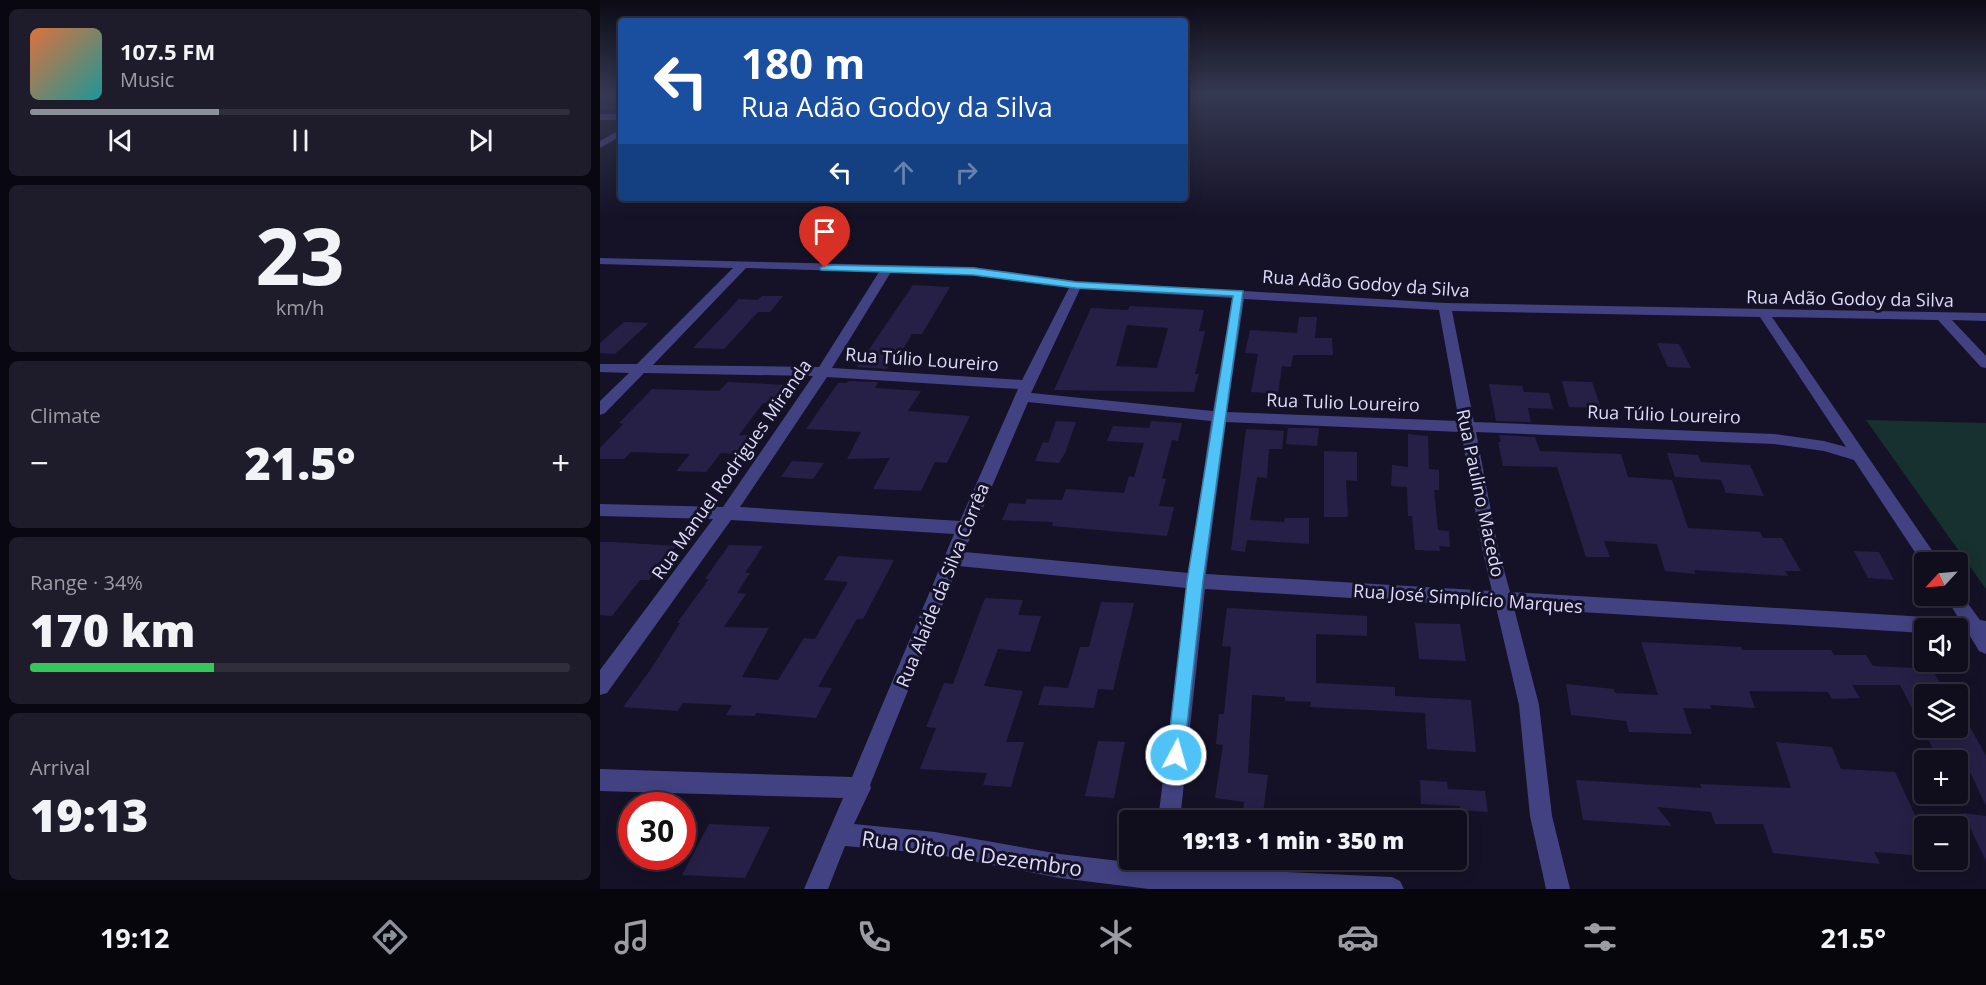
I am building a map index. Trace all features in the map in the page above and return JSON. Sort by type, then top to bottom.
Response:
[{"type":"street","points":[[600,145],[617,134]]},
{"type":"street","name":"Rua Adão Godoy da Silva","points":[[600,261],[973,271],[1076,285],[1444,307],[1765,315],[1986,317]]},
{"type":"street","points":[[600,410],[742,266]]},
{"type":"street","name":"Rua Manuel Rodrigues Miranda","points":[[600,686],[727,513],[823,372],[887,269]]},
{"type":"street","name":"Rua Alaíde da Silva Corrêa","points":[[816,889],[860,788],[963,528],[1024,391],[1076,285]]},
{"type":"street","points":[[1170,810],[1195,581],[1218,417],[1239,293]]},
{"type":"street","name":"Rua Paulino Macedo","points":[[1444,307],[1490,548],[1529,705],[1540,816],[1558,889]]},
{"type":"street","points":[[1765,315],[1924,552]]},
{"type":"street","points":[[1942,317],[1986,364]]},
{"type":"street","name":"Rua Túlio Loureiro","points":[[600,368],[823,372],[1024,391],[1218,417]]},
{"type":"street","name":"Rua Tulio Loureiro","points":[[1218,417],[1466,426]]},
{"type":"street","name":"Rua Túlio Loureiro","points":[[1466,426],[1774,439],[1824,446],[1859,456]]},
{"type":"street","points":[[600,510],[727,513],[963,528]]},
{"type":"street","name":"Rua José Simplício Marques","points":[[951,558],[1195,581],[1981,629]]},
{"type":"street","points":[[1962,606],[1981,629],[1986,645]]},
{"type":"street","points":[[600,780],[860,788]]},
{"type":"street","name":"Rua Oito de Dezembro","points":[[839,834],[935,843],[1060,866],[1163,875],[1392,889]]},
{"type":"green space","points":[[1866,420],[1986,423],[1986,589],[1968,564],[1968,552],[1960,552]]},
{"type":"building","points":[[913,285],[950,287],[922,334],[912,334],[898,357],[894,357],[887,369],[857,367]]},
{"type":"building","points":[[762,296],[783,296],[770,312],[758,312],[724,349],[693,348],[739,299],[758,300]]},
{"type":"building","points":[[1130,306],[1204,310],[1199,331],[1205,331],[1195,374],[1199,374],[1194,392],[1054,390],[1091,308],[1128,310]],"holes":[[[1127,325],[1168,328],[1157,368],[1116,366]]]},
{"type":"building","points":[[1299,317],[1317,317],[1315,338],[1332,338],[1333,355],[1293,355],[1291,367],[1282,366],[1278,394],[1251,392],[1258,354],[1245,353],[1250,330],[1297,333]]},
{"type":"building","points":[[624,322],[649,323],[615,354],[600,353],[600,343]]},
{"type":"building","points":[[1657,343],[1679,344],[1691,368],[1668,367]]},
{"type":"building","points":[[1562,381],[1592,382],[1601,408],[1569,407]]},
{"type":"building","points":[[728,382],[787,385],[774,403],[763,403],[739,435],[750,435],[736,454],[721,453],[706,472],[676,471],[690,454],[631,452],[624,459],[600,459],[600,448],[623,424],[619,423],[652,389],[719,391]]},
{"type":"building","points":[[878,382],[875,388],[921,391],[908,411],[970,416],[947,463],[935,462],[921,491],[873,489],[890,458],[847,459],[861,432],[806,429],[838,383]]},
{"type":"building","points":[[1489,384],[1522,386],[1524,392],[1549,393],[1553,409],[1528,408],[1531,422],[1496,421]]},
{"type":"building","points":[[1056,421],[1076,422],[1065,453],[1059,463],[1035,461],[1043,442],[1048,443]]},
{"type":"building","points":[[1151,421],[1182,423],[1178,441],[1172,440],[1162,478],[1166,479],[1159,506],[1174,507],[1167,536],[1052,526],[1053,522],[1002,520],[1009,503],[1025,504],[1027,499],[1062,500],[1066,489],[1124,493],[1129,476],[1134,477],[1144,443],[1107,441],[1113,426],[1149,428]]},
{"type":"building","points":[[1288,428],[1319,428],[1317,446],[1286,444]]},
{"type":"building","points":[[1246,429],[1284,431],[1282,449],[1269,449],[1267,478],[1257,477],[1250,520],[1284,522],[1285,518],[1309,518],[1309,544],[1247,540],[1245,552],[1231,550]]},
{"type":"building","points":[[1408,434],[1428,436],[1429,469],[1439,470],[1439,490],[1434,490],[1438,530],[1449,531],[1450,547],[1439,546],[1440,551],[1415,550],[1412,516],[1408,516],[1407,487],[1391,486],[1392,465],[1408,467]]},
{"type":"building","points":[[1499,435],[1535,437],[1540,451],[1621,454],[1628,477],[1672,480],[1688,528],[1760,532],[1763,538],[1782,538],[1801,571],[1785,571],[1788,576],[1694,570],[1695,574],[1665,571],[1657,544],[1604,541],[1610,557],[1586,557],[1557,467],[1503,466],[1498,442],[1501,442]]},
{"type":"building","points":[[1324,451],[1357,452],[1357,481],[1346,480],[1348,517],[1324,517]]},
{"type":"building","points":[[1667,453],[1698,455],[1701,462],[1750,465],[1764,496],[1726,493],[1721,480],[1675,477]]},
{"type":"building","points":[[792,461],[824,463],[813,479],[781,477]]},
{"type":"building","points":[[600,542],[676,546],[649,580],[640,580],[612,616],[600,615]]},
{"type":"building","points":[[729,545],[763,546],[745,573],[750,573],[737,593],[746,594],[724,627],[769,628],[742,677],[778,680],[804,638],[815,639],[848,582],[824,580],[838,556],[894,560],[863,619],[857,619],[818,687],[832,688],[816,718],[756,713],[755,716],[726,715],[732,705],[683,703],[678,711],[623,707],[651,669],[680,623],[677,623],[709,579],[705,579]]},
{"type":"building","points":[[1854,551],[1879,552],[1894,580],[1868,578]]},
{"type":"building","points":[[985,598],[1023,600],[1018,615],[1041,616],[1030,652],[998,649],[984,686],[1023,691],[1006,742],[1024,742],[1011,787],[983,785],[987,773],[920,769],[936,728],[926,727],[944,683],[953,684]]},
{"type":"building","points":[[1101,602],[1134,603],[1113,690],[1098,689],[1094,708],[1038,705],[1044,686],[1068,688],[1080,647],[1089,647]]},
{"type":"building","points":[[1227,608],[1367,616],[1367,636],[1316,634],[1316,683],[1395,687],[1395,696],[1471,700],[1476,752],[1427,749],[1425,713],[1310,707],[1311,702],[1285,701],[1285,697],[1252,695],[1248,773],[1268,775],[1263,810],[1243,810],[1244,802],[1215,798],[1223,745],[1216,744],[1219,714],[1224,714],[1231,647],[1222,646]]},
{"type":"building","points":[[1415,623],[1460,624],[1466,661],[1419,659]]},
{"type":"building","points":[[1641,642],[1741,647],[1742,650],[1831,650],[1834,655],[1866,655],[1873,666],[1914,668],[1914,672],[1934,672],[1940,684],[1914,684],[1914,712],[1900,685],[1852,685],[1860,698],[1832,699],[1828,692],[1749,691],[1755,708],[1710,705],[1711,709],[1683,708],[1692,734],[1629,732],[1626,721],[1571,715],[1566,684],[1614,689],[1615,693],[1658,695]]},
{"type":"building","points":[[1968,723],[1986,756],[1986,806],[1968,768],[1968,750],[1933,750],[1927,738],[1968,738]]},
{"type":"building","points":[[1098,741],[1125,742],[1114,798],[1085,796]]},
{"type":"building","points":[[1776,742],[1832,747],[1841,769],[1895,772],[1916,816],[1914,855],[1874,852],[1880,864],[1773,853],[1763,824],[1715,824],[1711,812],[1657,807],[1672,826],[1583,820],[1576,780],[1702,788],[1700,784],[1791,788]]},
{"type":"building","points":[[1420,780],[1447,782],[1448,789],[1485,791],[1488,812],[1461,810],[1460,806],[1421,804]]},
{"type":"building","points":[[1963,813],[1986,816],[1986,861],[1968,823],[1968,816],[1964,816]]},
{"type":"building","points":[[709,824],[770,827],[745,878],[682,875],[685,870],[696,870],[696,849]]},
{"type":"route","points":[[825,268],[973,271],[1076,285],[1239,293],[1218,417],[1195,581],[1176,755]]}]
